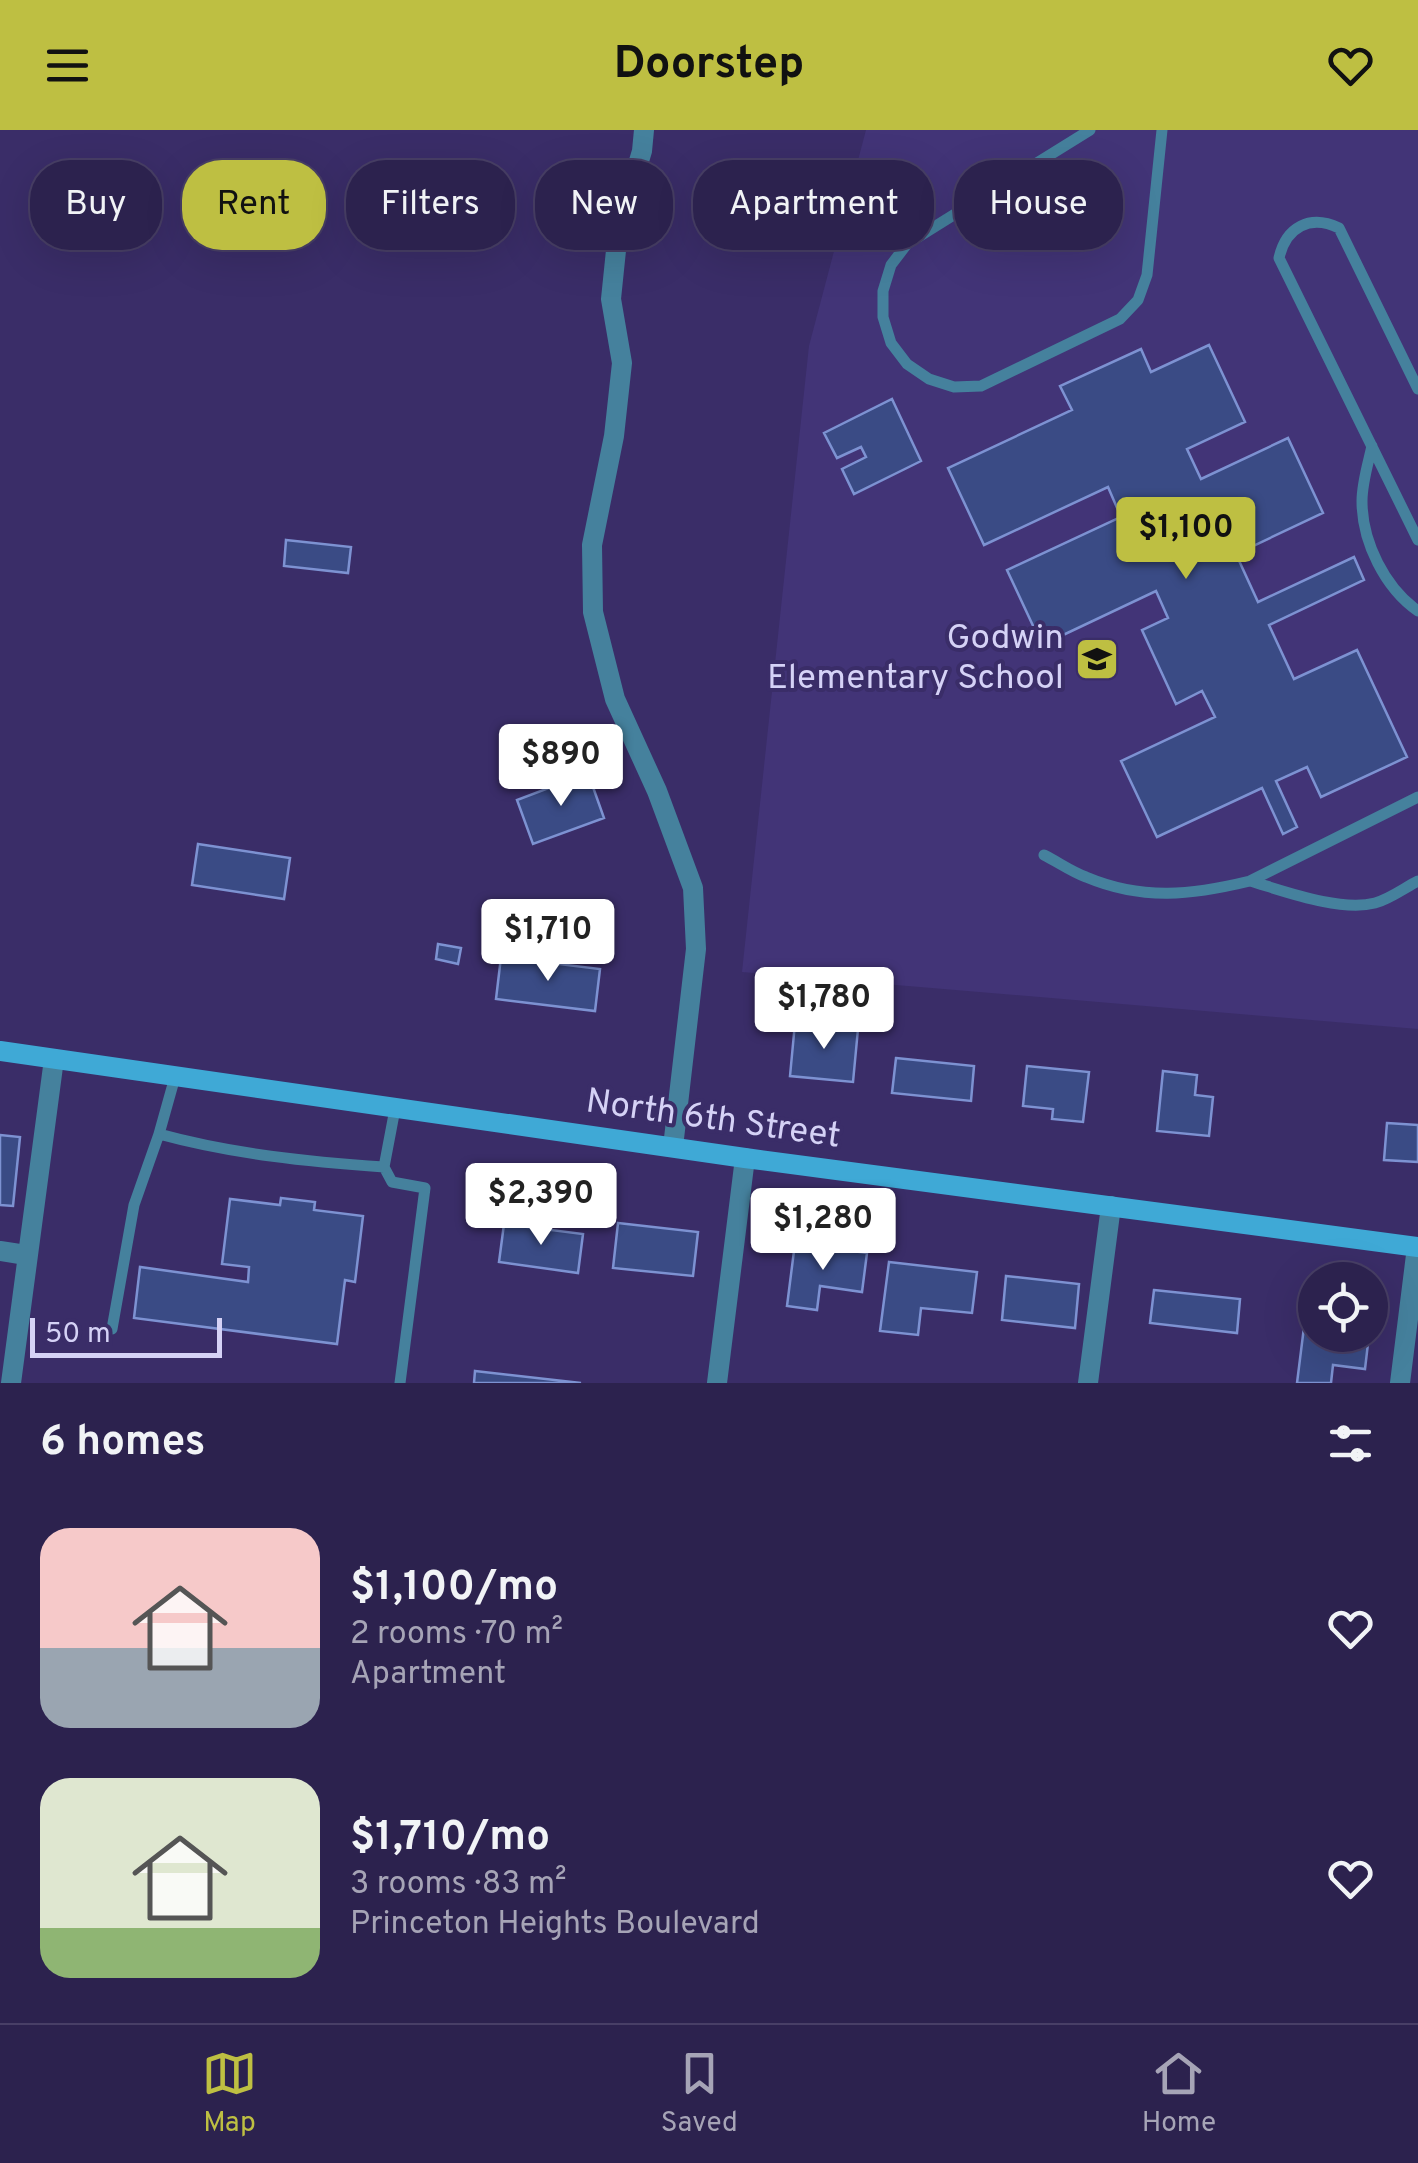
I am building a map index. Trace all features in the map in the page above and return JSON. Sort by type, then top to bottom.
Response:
[{"type":"main road","name":"North 6th Street","points":[[0,1051],[745,1158],[1417,1247]]},
{"type":"street","points":[[644,130],[642,151],[618,231],[611,299],[622,363],[614,436],[592,545],[594,612],[615,699],[657,790],[693,888],[696,948],[673,1147]]},
{"type":"street","points":[[11,1383],[54,1059]]},
{"type":"street","points":[[718,1383],[745,1158]]},
{"type":"street","points":[[1088,1383],[1111,1206]]},
{"type":"street","points":[[1400,1383],[1417,1247]]},
{"type":"street","points":[[0,1252],[26,1255]]},
{"type":"lane","points":[[1090,130],[907,244],[891,266],[883,290],[883,318],[892,343],[907,364],[929,380],[954,387],[981,386],[1120,319],[1138,300],[1147,275],[1162,130]]},
{"type":"lane","points":[[1418,389],[1339,228],[1317,221],[1296,228],[1287,236],[1279,258],[1418,540]]},
{"type":"lane","points":[[1372,446],[1362,497],[1364,525],[1386,579],[1418,611]]},
{"type":"lane","points":[[1044,855],[1084,877],[1118,888],[1173,895],[1212,890],[1250,881],[1418,797]]},
{"type":"lane","points":[[1250,881],[1318,900],[1365,905],[1380,902],[1418,881]]},
{"type":"lane","points":[[112,1328],[134,1205],[175,1076]]},
{"type":"lane","points":[[395,1109],[384,1167],[392,1182],[425,1188],[400,1383]]},
{"type":"lane","points":[[159,1134],[208,1147],[384,1167]]},
{"type":"shaded area","name":"Godwin Elementary School","points":[[866,130],[1418,130],[1418,1029],[742,972],[809,346],[834,250],[934,250],[934,160],[858,160]]},
{"type":"building","points":[[1209,345],[1245,422],[1187,449],[1201,479],[1288,438],[1323,513],[1236,554],[1258,602],[1354,557],[1364,580],[1269,625],[1294,679],[1357,650],[1407,757],[1321,797],[1307,767],[1276,781],[1297,827],[1283,834],[1262,788],[1157,837],[1121,761],[1215,717],[1202,691],[1176,704],[1142,630],[1168,618],[1156,591],[1042,645],[1007,570],[1121,517],[1108,487],[984,545],[948,468],[1072,410],[1060,386],[1141,349],[1151,372]]},
{"type":"building","points":[[892,399],[921,461],[854,494],[842,469],[866,457],[861,447],[837,458],[824,433]]},
{"type":"building","points":[[286,540],[351,547],[348,573],[284,566]]},
{"type":"building","points":[[588,773],[604,818],[533,844],[517,800]]},
{"type":"building","points":[[198,844],[290,858],[284,899],[192,885]]},
{"type":"building","points":[[438,944],[461,948],[458,964],[436,959]]},
{"type":"building","points":[[501,957],[600,969],[595,1011],[496,999]]},
{"type":"building","points":[[795,1023],[858,1029],[853,1082],[790,1076]]},
{"type":"building","points":[[896,1058],[974,1066],[971,1101],[892,1093]]},
{"type":"building","points":[[1027,1066],[1089,1072],[1083,1122],[1052,1119],[1053,1109],[1023,1106]]},
{"type":"building","points":[[1163,1071],[1197,1075],[1195,1095],[1213,1097],[1209,1136],[1157,1131]]},
{"type":"building","points":[[1387,1123],[1418,1125],[1418,1162],[1384,1160]]},
{"type":"building","points":[[0,1135],[20,1137],[13,1206],[0,1205]]},
{"type":"building","points":[[281,1198],[315,1202],[314,1210],[363,1216],[355,1282],[345,1280],[337,1344],[134,1318],[140,1267],[248,1282],[249,1267],[222,1264],[230,1199],[280,1205]]},
{"type":"building","points":[[618,1223],[698,1232],[693,1276],[613,1268]]},
{"type":"building","points":[[504,1224],[583,1234],[578,1273],[499,1262]]},
{"type":"building","points":[[795,1243],[867,1253],[862,1292],[820,1286],[817,1310],[787,1306]]},
{"type":"building","points":[[889,1262],[977,1272],[972,1313],[921,1308],[918,1335],[880,1331]]},
{"type":"building","points":[[1006,1276],[1079,1284],[1075,1328],[1002,1320]]},
{"type":"building","points":[[1154,1290],[1240,1299],[1237,1333],[1150,1323]]},
{"type":"building","points":[[1301,1352],[1367,1352],[1365,1369],[1333,1365],[1331,1383],[1297,1383]]},
{"type":"building","points":[[475,1371],[581,1383],[474,1383]]},
{"type":"place","name":"Godwin Elementary School","points":[[1097,659]]}]
